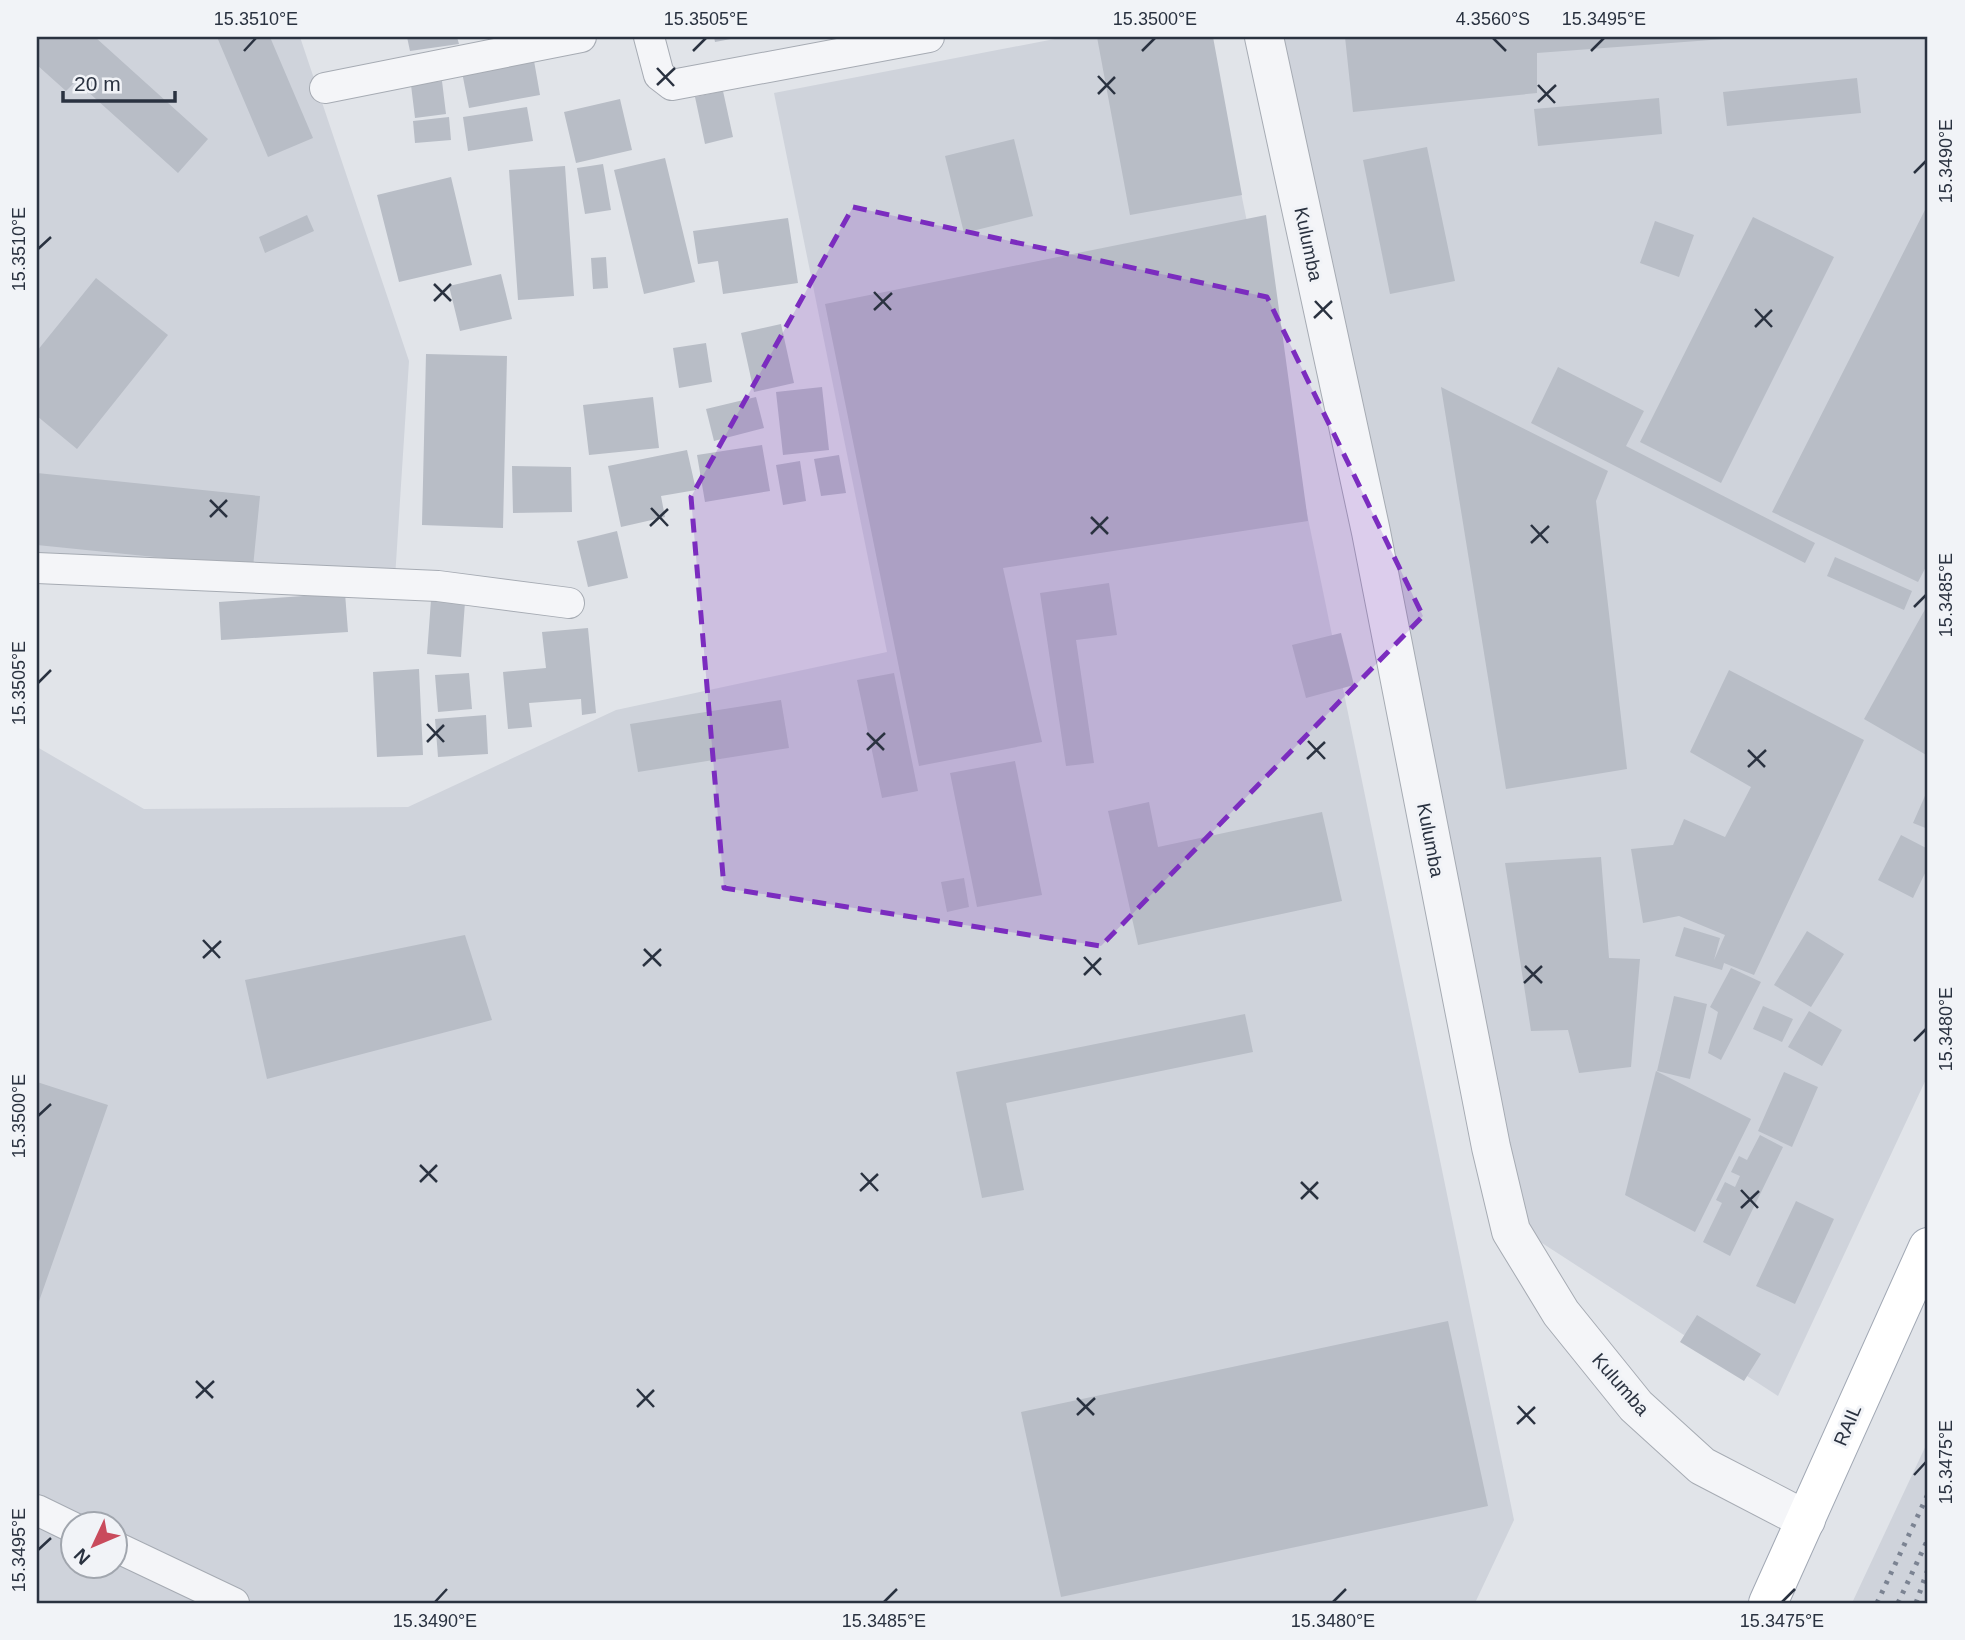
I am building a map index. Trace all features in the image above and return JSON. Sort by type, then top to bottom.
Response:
[{"type":"main road","name":"RAIL","points":[[1768,1603],[1873,1364],[1928,1247]]},
{"type":"street","points":[[325,88],[581,37]]},
{"type":"street","points":[[649,37],[659,75],[671,85],[929,37]]},
{"type":"street","name":"Kulumba","points":[[1264,37],[1371,532],[1491,1147],[1511,1231],[1561,1313],[1636,1406],[1702,1466],[1806,1521]]},
{"type":"street","points":[[37,568],[438,586],[569,603]]},
{"type":"street","points":[[37,1510],[60,1521]]},
{"type":"street","points":[[130,1554],[234,1603]]},
{"type":"highlighted area","points":[[853,207],[1267,297],[1423,616],[1101,946],[724,888],[691,497]]},
{"type":"shaded area","points":[[37,37],[300,37],[409,361],[395,578],[37,556]]},
{"type":"shaded area","points":[[1065,37],[1209,37],[1514,1520],[1475,1603],[37,1603],[37,747],[144,809],[408,807],[616,710],[887,652],[774,93]]},
{"type":"shaded area","points":[[1283,37],[1928,37],[1928,1075],[1778,1396],[1525,1232]]},
{"type":"shaded area","points":[[1928,1441],[1928,1603],[1852,1603]]},
{"type":"building","points":[[37,37],[95,37],[208,139],[178,173],[76,81],[66,91],[37,65]]},
{"type":"building","points":[[217,37],[270,37],[313,138],[268,157]]},
{"type":"building","points":[[407,37],[457,37],[459,44],[410,51]]},
{"type":"building","points":[[714,37],[736,37],[736,38],[715,42]]},
{"type":"building","points":[[1097,37],[1213,37],[1242,195],[1130,215]]},
{"type":"building","points":[[1345,37],[1724,39],[1537,53],[1537,93],[1353,112]]},
{"type":"building","points":[[533,55],[540,95],[469,108],[461,67]]},
{"type":"building","points":[[1857,78],[1861,113],[1727,126],[1723,92]]},
{"type":"building","points":[[442,81],[446,114],[415,118],[411,85]]},
{"type":"building","points":[[723,91],[733,137],[705,144],[695,97]]},
{"type":"building","points":[[1659,98],[1662,134],[1538,146],[1534,109]]},
{"type":"building","points":[[620,99],[632,150],[576,163],[564,112]]},
{"type":"building","points":[[527,107],[533,141],[468,151],[463,117]]},
{"type":"building","points":[[449,117],[451,140],[415,143],[413,121]]},
{"type":"building","points":[[1014,139],[1033,216],[964,233],[945,156]]},
{"type":"building","points":[[1427,147],[1455,281],[1390,294],[1363,160]]},
{"type":"building","points":[[665,158],[695,282],[644,294],[614,170]]},
{"type":"building","points":[[603,164],[611,210],[585,214],[577,168]]},
{"type":"building","points":[[565,166],[574,296],[518,300],[509,170]]},
{"type":"building","points":[[451,177],[472,265],[399,282],[377,195]]},
{"type":"building","points":[[1928,204],[1928,563],[1918,582],[1772,512]]},
{"type":"building","points":[[307,215],[314,231],[265,253],[259,237]]},
{"type":"building","points":[[1266,215],[1308,521],[1003,568],[1042,742],[919,766],[825,304]]},
{"type":"building","points":[[1753,217],[1834,257],[1721,483],[1640,442]]},
{"type":"building","points":[[788,218],[798,283],[723,294],[718,261],[698,264],[693,231]]},
{"type":"building","points":[[1655,221],[1694,235],[1679,277],[1640,263]]},
{"type":"building","points":[[606,257],[608,288],[593,289],[591,258]]},
{"type":"building","points":[[501,274],[512,319],[460,331],[449,286]]},
{"type":"building","points":[[96,278],[168,335],[77,449],[37,416],[37,351]]},
{"type":"building","points":[[781,324],[794,383],[754,392],[741,333]]},
{"type":"building","points":[[706,343],[712,382],[679,388],[673,348]]},
{"type":"building","points":[[426,354],[507,356],[503,528],[422,525]]},
{"type":"building","points":[[1558,367],[1644,411],[1626,446],[1815,543],[1805,563],[1531,423]]},
{"type":"building","points":[[822,387],[829,450],[783,455],[776,392]]},
{"type":"building","points":[[1441,387],[1608,471],[1596,501],[1627,769],[1506,789]]},
{"type":"building","points":[[653,397],[659,448],[589,455],[583,405]]},
{"type":"building","points":[[756,397],[764,428],[714,441],[706,409]]},
{"type":"building","points":[[762,445],[770,491],[705,502],[697,455]]},
{"type":"building","points":[[687,450],[696,490],[661,496],[665,517],[621,527],[608,466]]},
{"type":"building","points":[[839,455],[846,493],[821,496],[814,459]]},
{"type":"building","points":[[800,461],[806,501],[783,505],[776,465]]},
{"type":"building","points":[[512,466],[571,467],[572,512],[513,513]]},
{"type":"building","points":[[37,473],[260,496],[253,567],[37,545]]},
{"type":"building","points":[[617,531],[628,578],[588,587],[577,541]]},
{"type":"building","points":[[1835,557],[1912,591],[1904,610],[1827,576]]},
{"type":"building","points":[[1109,583],[1117,635],[1076,640],[1094,763],[1066,766],[1040,593]]},
{"type":"building","points":[[345,593],[348,632],[221,640],[219,602]]},
{"type":"building","points":[[431,600],[465,602],[461,657],[427,654]]},
{"type":"building","points":[[1928,604],[1928,756],[1864,719]]},
{"type":"building","points":[[588,628],[596,713],[582,715],[581,699],[529,703],[532,727],[508,729],[503,672],[546,668],[542,632]]},
{"type":"building","points":[[1341,633],[1354,685],[1306,698],[1292,645]]},
{"type":"building","points":[[419,669],[423,755],[377,757],[373,672]]},
{"type":"building","points":[[1729,670],[1864,740],[1754,975],[1724,963],[1722,970],[1675,956],[1684,927],[1720,938],[1714,960],[1725,935],[1679,916],[1643,923],[1631,849],[1673,845],[1684,819],[1725,837],[1751,787],[1690,752]]},
{"type":"building","points":[[469,673],[472,709],[438,712],[435,675]]},
{"type":"building","points":[[894,673],[918,791],[882,798],[857,680]]},
{"type":"building","points":[[781,700],[789,748],[638,772],[630,724]]},
{"type":"building","points":[[486,715],[488,754],[438,757],[435,719]]},
{"type":"building","points":[[1015,761],[1042,895],[977,907],[950,773]]},
{"type":"building","points":[[1928,789],[1928,829],[1913,823]]},
{"type":"building","points":[[1149,802],[1158,847],[1322,812],[1342,901],[1138,945],[1108,811]]},
{"type":"building","points":[[1901,835],[1928,849],[1928,867],[1913,898],[1878,880]]},
{"type":"building","points":[[1601,857],[1609,958],[1640,959],[1631,1067],[1579,1073],[1568,1030],[1531,1031],[1505,863]]},
{"type":"building","points":[[964,878],[969,907],[947,912],[941,882]]},
{"type":"building","points":[[1807,931],[1844,954],[1811,1007],[1774,985]]},
{"type":"building","points":[[465,935],[492,1020],[267,1079],[245,980]]},
{"type":"building","points":[[1731,968],[1761,982],[1721,1060],[1708,1053],[1718,1012],[1710,1007]]},
{"type":"building","points":[[1674,996],[1707,1004],[1690,1079],[1657,1071]]},
{"type":"building","points":[[1763,1006],[1793,1019],[1782,1042],[1753,1029]]},
{"type":"building","points":[[1809,1011],[1842,1030],[1822,1066],[1788,1047]]},
{"type":"building","points":[[1245,1014],[1253,1052],[1006,1103],[1024,1190],[982,1198],[956,1072]]},
{"type":"building","points":[[1656,1071],[1751,1119],[1695,1232],[1625,1195]]},
{"type":"building","points":[[1784,1072],[1818,1087],[1792,1147],[1758,1131]]},
{"type":"building","points":[[37,1082],[108,1105],[37,1307]]},
{"type":"building","points":[[1760,1135],[1783,1147],[1730,1256],[1703,1242],[1722,1203],[1716,1200],[1725,1182],[1735,1187],[1740,1176],[1731,1172],[1739,1156],[1747,1160]]},
{"type":"building","points":[[1796,1201],[1834,1219],[1795,1304],[1756,1286]]},
{"type":"building","points":[[1697,1315],[1761,1354],[1744,1381],[1680,1342]]},
{"type":"building","points":[[1448,1321],[1488,1506],[1061,1597],[1021,1412]]},
{"type":"railway","points":[[1877,1603],[1928,1494]]},
{"type":"railway","points":[[1898,1603],[1928,1539]]},
{"type":"railway","points":[[1916,1603],[1928,1569]]}]
